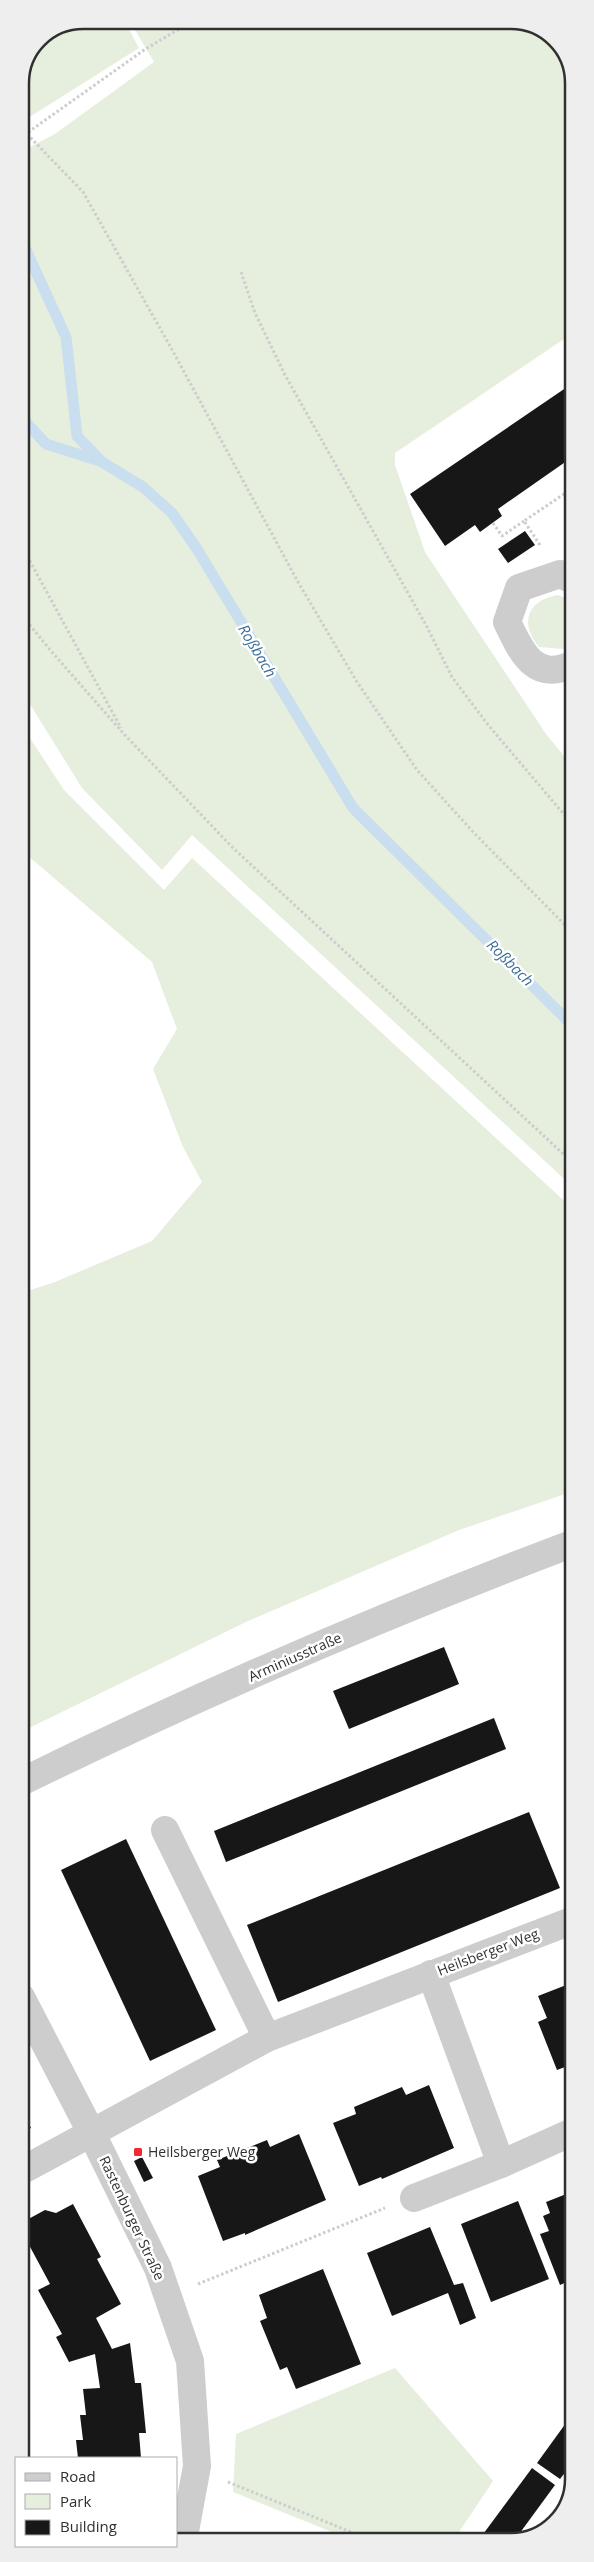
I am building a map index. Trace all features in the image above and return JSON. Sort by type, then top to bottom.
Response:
[{"type":"street","points":[[565,577],[519,588],[507,622],[524,657],[544,669],[565,667]]},
{"type":"street","name":"Arminiusstraße","points":[[29,1778],[129,1729],[438,1595],[565,1547]]},
{"type":"street","points":[[165,1830],[267,2038]]},
{"type":"street","name":"Heilsberger Weg","points":[[29,2167],[267,2038],[565,1923]]},
{"type":"street","name":"Heilsberger Weg","points":[[431,1974],[501,2164]]},
{"type":"street","name":"Rastenburger Straße","points":[[29,2013],[92,2134],[158,2268],[190,2361],[196,2470],[186,2533]]},
{"type":"street","points":[[414,2198],[501,2164],[565,2135]]},
{"type":"path","points":[[29,133],[144,50],[179,29]]},
{"type":"path","points":[[29,136],[83,192],[170,346],[298,582],[357,682],[417,770],[474,834],[565,925]]},
{"type":"path","points":[[241,272],[255,313],[285,375],[359,510],[422,618],[452,677],[489,726],[565,815]]},
{"type":"path","points":[[493,523],[502,536],[565,493]]},
{"type":"path","points":[[524,521],[565,574]]},
{"type":"path","points":[[29,559],[66,623],[123,733]]},
{"type":"path","points":[[29,624],[123,733],[232,847],[565,1156]]},
{"type":"path","points":[[168,2296],[414,2198]]},
{"type":"path","points":[[196,2470],[353,2533]]},
{"type":"green space","points":[[129,29],[139,48],[29,117],[29,82],[33,62],[44,44],[53,38],[72,30]]},
{"type":"green space","points":[[134,29],[515,29],[532,33],[547,42],[558,56],[562,65],[565,82],[565,338],[395,453],[395,465],[425,552],[546,734],[565,757],[565,1180],[192,835],[162,870],[82,788],[29,703],[29,147],[55,134],[154,62]]},
{"type":"green space","points":[[558,595],[565,598],[565,648],[563,649],[539,647],[529,630],[529,614],[539,602]]},
{"type":"green space","points":[[29,737],[64,790],[164,890],[192,858],[565,1202],[565,1494],[459,1530],[248,1621],[29,1728],[29,1290],[55,1282],[152,1241],[202,1182],[183,1147],[153,1069],[177,1029],[152,962],[29,857]]},
{"type":"green space","points":[[395,2368],[493,2481],[458,2533],[334,2533],[233,2492],[236,2434]]},
{"type":"building","points":[[565,388],[565,462],[498,509],[502,516],[480,532],[475,525],[445,546],[410,494]]},
{"type":"building","points":[[525,531],[535,545],[508,563],[498,549]]},
{"type":"building","points":[[444,1647],[459,1684],[349,1729],[333,1691]]},
{"type":"building","points":[[494,1718],[506,1749],[226,1862],[214,1831]]},
{"type":"building","points":[[529,1812],[560,1888],[278,2002],[247,1925]]},
{"type":"building","points":[[126,1839],[216,2030],[150,2061],[61,1870]]},
{"type":"building","points":[[565,1986],[565,2067],[557,2070],[538,2022],[547,2018],[538,1996]]},
{"type":"building","points":[[429,2085],[454,2148],[382,2179],[381,2177],[359,2186],[333,2123],[356,2114],[354,2107],[402,2087],[406,2095]]},
{"type":"building","points":[[299,2134],[326,2200],[245,2235],[245,2233],[223,2241],[198,2176],[220,2167],[217,2160],[267,2140],[270,2147]]},
{"type":"building","points":[[142,2157],[153,2178],[144,2182],[134,2161]]},
{"type":"building","points":[[565,2195],[565,2283],[560,2285],[540,2234],[549,2231],[543,2216],[550,2213],[546,2202]]},
{"type":"building","points":[[518,2201],[549,2279],[491,2302],[461,2224]]},
{"type":"building","points":[[73,2204],[101,2257],[97,2259],[121,2304],[96,2318],[112,2349],[130,2343],[135,2383],[141,2383],[146,2433],[139,2433],[141,2457],[78,2457],[76,2440],[83,2440],[80,2415],[86,2415],[83,2389],[100,2388],[95,2354],[69,2362],[56,2337],[62,2334],[38,2290],[50,2284],[29,2245],[29,2219],[45,2210],[56,2213]]},
{"type":"building","points":[[430,2227],[454,2285],[463,2283],[476,2318],[460,2325],[448,2293],[392,2316],[367,2253]]},
{"type":"building","points":[[323,2269],[361,2364],[296,2389],[287,2367],[280,2370],[260,2321],[267,2318],[259,2295]]},
{"type":"building","points":[[565,2424],[565,2473],[560,2479],[537,2463]]},
{"type":"building","points":[[532,2468],[555,2485],[520,2532],[484,2533]]},
{"type":"waterway","name":"Roßbach","points":[[29,257],[66,337],[77,436],[102,462],[143,487],[172,513],[197,549],[353,808],[565,1018]]},
{"type":"waterway","points":[[29,426],[46,444],[100,461]]},
{"type":"place","name":"Heilsberger Weg","points":[[138,2152]]}]
